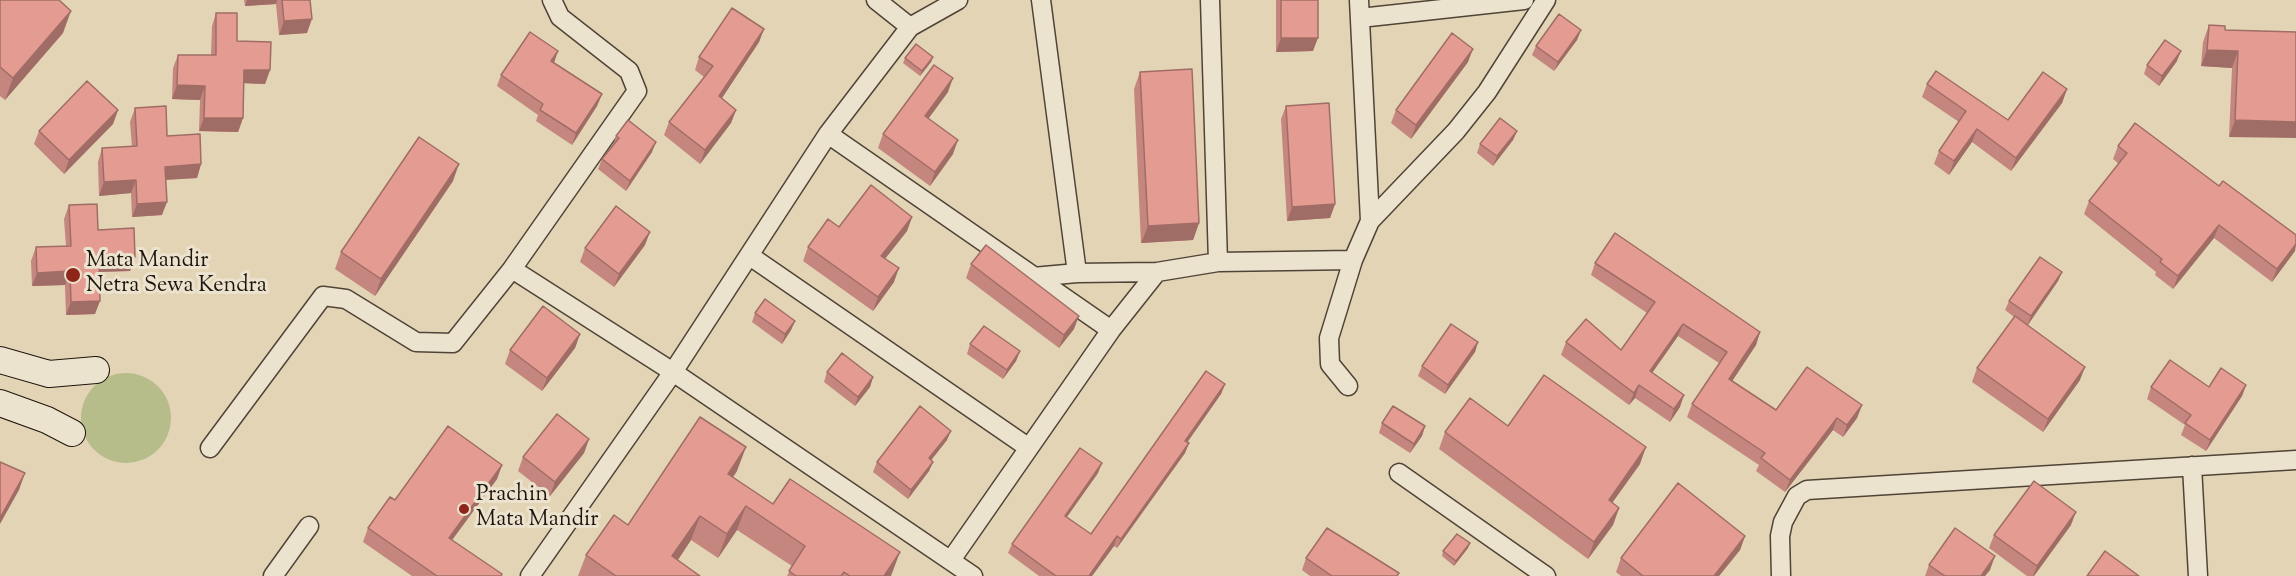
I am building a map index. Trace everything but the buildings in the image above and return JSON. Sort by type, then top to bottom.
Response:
[{"type":"main road","points":[[0,360],[49,374],[96,370]]},
{"type":"main road","points":[[0,403],[47,420],[72,434]]},
{"type":"street","points":[[210,448],[322,296],[346,299],[416,342],[453,342],[512,269],[637,92],[629,71],[560,17],[552,0]]},
{"type":"street","points":[[876,0],[910,27]]},
{"type":"street","points":[[530,576],[673,372],[828,134],[910,27],[958,0]]},
{"type":"street","points":[[1041,0],[1077,273]]},
{"type":"street","points":[[1210,0],[1218,262]]},
{"type":"street","points":[[1370,221],[1359,9],[1524,0]]},
{"type":"street","points":[[1348,386],[1329,364],[1329,338],[1353,260],[1370,221],[1474,108],[1546,0]]},
{"type":"street","points":[[828,134],[1111,330]]},
{"type":"street","points":[[750,256],[1029,448]]},
{"type":"street","points":[[1033,278],[1077,273],[1157,272],[1218,262],[1353,260]]},
{"type":"street","points":[[512,269],[673,372],[973,576]]},
{"type":"street","points":[[951,560],[1111,330],[1157,272]]},
{"type":"street","points":[[1781,576],[1780,536],[1783,522],[1797,496],[1808,490],[2296,460]]},
{"type":"street","points":[[2192,466],[2198,576]]},
{"type":"street","points":[[1399,473],[1546,576]]},
{"type":"street","points":[[273,576],[309,526]]},
{"type":"green space","points":[[126,373],[143,376],[158,386],[168,401],[171,418],[168,435],[158,450],[143,460],[126,463],[109,460],[94,450],[84,435],[81,418],[84,401],[94,386],[109,376]]},
{"type":"place","name":"Mata Mandir Netra Sewa Kendra","points":[[73,275]]},
{"type":"place","name":"Prachin Mata Mandir","points":[[464,509]]}]
